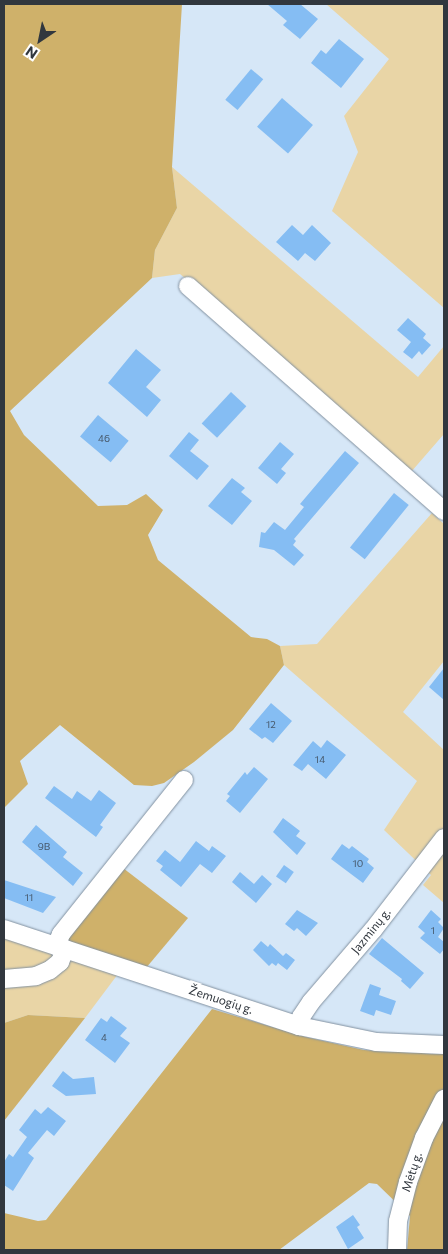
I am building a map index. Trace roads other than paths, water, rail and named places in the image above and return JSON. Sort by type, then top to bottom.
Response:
[{"type":"street","points":[[188,286],[444,511]]},
{"type":"street","points":[[4,979],[36,976],[50,970],[60,962],[61,934],[184,780]]},
{"type":"street","name":"Jazminų g.","points":[[299,1026],[301,1017],[311,1002],[373,930],[444,838]]},
{"type":"street","name":"Žemuogių g.","points":[[4,929],[299,1026],[376,1042],[444,1045]]},
{"type":"street","name":"Mėtų g.","points":[[397,1250],[398,1221],[408,1182],[428,1130],[444,1099]]}]
